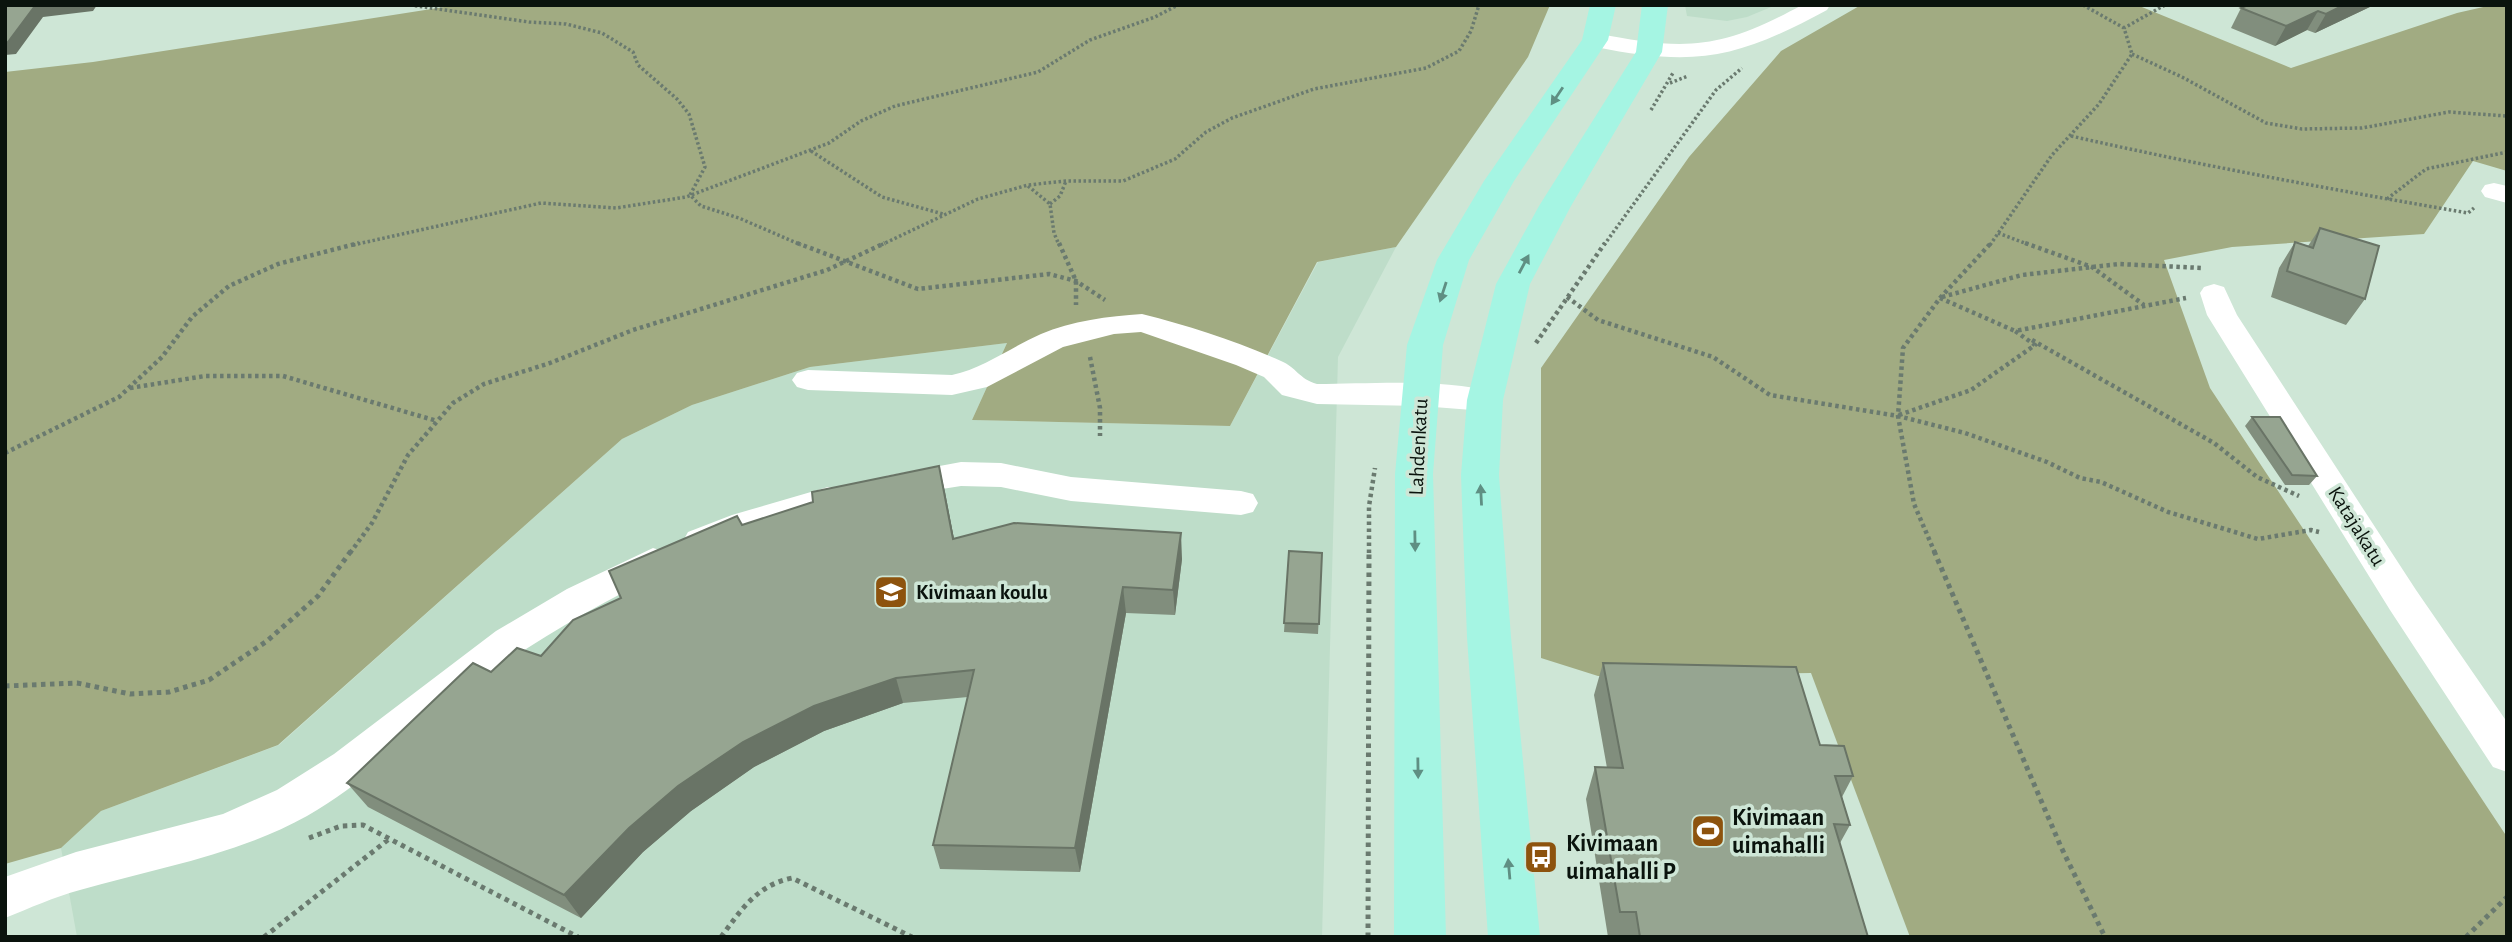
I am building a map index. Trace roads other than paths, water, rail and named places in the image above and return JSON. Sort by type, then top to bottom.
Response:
[{"type":"main road","points":[[1514,937],[1489,637],[1480,489],[1485,400],[1513,284],[1555,206],[1649,52],[1655,5]]},
{"type":"main road","name":"Lahdenkatu","points":[[1420,937],[1414,474],[1425,345],[1453,260],[1599,22]]},
{"type":"street","points":[[1599,22],[1649,52],[1681,54],[1737,45],[1775,30],[1819,5]]},
{"type":"street","name":"Katajakatu","points":[[2214,293],[2222,314],[2507,754]]},
{"type":"street","points":[[808,380],[952,385],[976,380],[1053,340],[1114,325],[1142,323],[1200,340],[1247,358],[1275,370],[1293,388],[1317,394],[1421,395],[1485,400]]},
{"type":"street","points":[[5,898],[36,883],[118,859],[219,835],[243,827],[291,803],[338,773],[509,641],[666,554],[744,524],[830,498],[961,474],[1000,475],[1072,489],[1241,503]]},
{"type":"place","name":"Kivimaan koulu","points":[[891,592]]},
{"type":"place","name":"Kivimaan uimahalli","points":[[1708,831]]},
{"type":"place","name":"Kivimaan uimahalli P","points":[[1541,857]]}]
